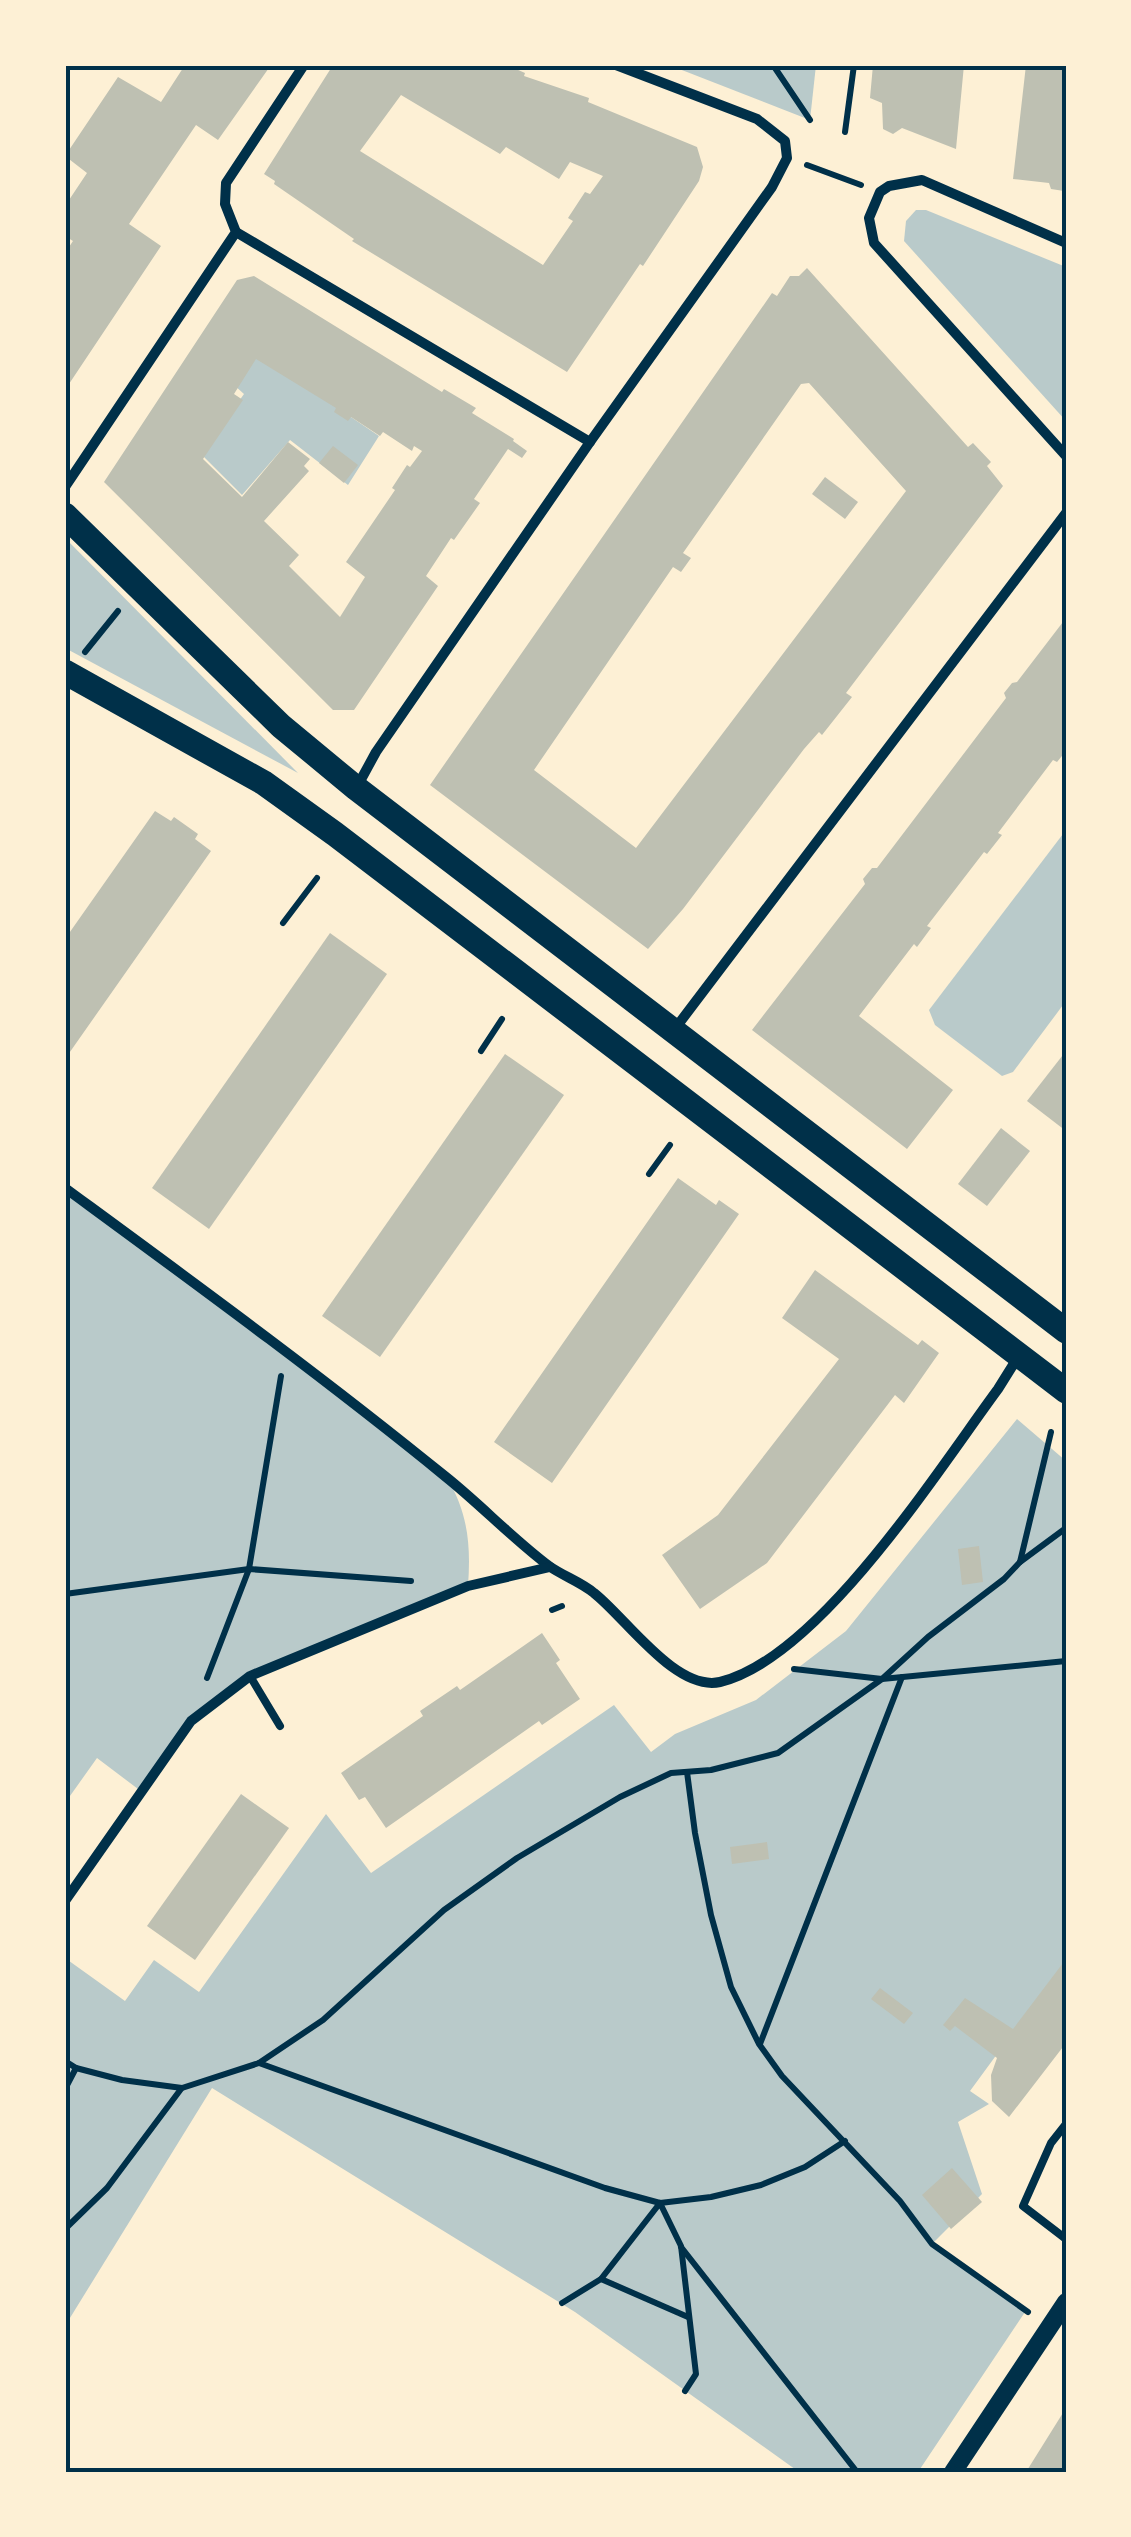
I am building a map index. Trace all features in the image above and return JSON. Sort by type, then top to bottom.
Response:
[{"type":"main road","points":[[65,515],[281,726],[356,788],[1066,1331]]},
{"type":"main road","points":[[74,663],[335,834],[1066,1391]]},
{"type":"street","points":[[304,65],[226,184],[225,204],[236,232],[590,442]]},
{"type":"street","points":[[356,788],[376,752],[590,442],[772,187],[787,158],[785,141],[757,119],[616,65]]},
{"type":"street","points":[[1066,243],[922,180],[890,186],[880,192],[868,218],[874,243],[1066,456]]},
{"type":"street","points":[[65,487],[236,232]]},
{"type":"street","points":[[673,1031],[1066,513]]},
{"type":"street","points":[[65,1188],[285,1350],[447,1478],[550,1567],[594,1592],[674,1669],[692,1679],[718,1683],[758,1666],[791,1644],[840,1598],[998,1389],[1019,1355]]},
{"type":"street","points":[[65,1901],[191,1721],[250,1676],[468,1586],[550,1567]]},
{"type":"street","points":[[953,2472],[1066,2302]]},
{"type":"lane","points":[[250,1676],[280,1726]]},
{"type":"lane","points":[[1066,2124],[1051,2144],[1023,2206],[1066,2238]]},
{"type":"path","points":[[773,65],[810,120]]},
{"type":"path","points":[[845,132],[854,65]]},
{"type":"path","points":[[787,158],[880,192]]},
{"type":"path","points":[[74,663],[119,610]]},
{"type":"path","points":[[284,923],[318,878]]},
{"type":"path","points":[[481,1051],[502,1019]]},
{"type":"path","points":[[649,1174],[670,1144]]},
{"type":"path","points":[[191,1721],[249,1569],[285,1350]]},
{"type":"path","points":[[1020,1562],[1051,1432]]},
{"type":"path","points":[[65,2062],[122,2080],[182,2088],[259,2063],[322,2020],[444,1910],[517,1858],[620,1797],[671,1773],[710,1770],[778,1753],[882,1679],[928,1637],[1066,1528]]},
{"type":"path","points":[[65,1594],[249,1569],[468,1586]]},
{"type":"path","points":[[552,1610],[562,1606]]},
{"type":"path","points":[[758,1666],[882,1679],[1066,1661]]},
{"type":"path","points":[[760,2044],[902,1677]]},
{"type":"path","points":[[687,1772],[694,1833],[730,1986],[760,2044],[782,2076],[900,2201],[932,2244],[1028,2312]]},
{"type":"path","points":[[259,2063],[606,2188],[660,2203],[711,2197],[761,2184],[804,2167],[845,2141]]},
{"type":"path","points":[[65,2090],[76,2068]]},
{"type":"path","points":[[65,2229],[107,2188],[182,2088]]},
{"type":"path","points":[[660,2203],[680,2246],[857,2472]]},
{"type":"path","points":[[562,2303],[601,2280],[660,2203]]},
{"type":"path","points":[[680,2246],[696,2374],[685,2390]]},
{"type":"path","points":[[601,2280],[689,2318]]},
{"type":"shaded area","points":[[669,65],[816,65],[810,120]]},
{"type":"shaded area","points":[[916,210],[926,210],[1066,267],[1066,421],[904,241],[906,221]]},
{"type":"shaded area","points":[[255,352],[379,436],[348,485],[290,440],[242,495],[201,454],[244,394],[234,385]]},
{"type":"shaded area","points":[[65,538],[298,773],[65,648]]},
{"type":"shaded area","points":[[1066,830],[1066,1001],[1013,1072],[1002,1076],[935,1025],[929,1010]]},
{"type":"shaded area","points":[[65,1191],[447,1478],[464,1517],[469,1557],[468,1586],[250,1676],[191,1721],[142,1792],[97,1758],[65,1803]]},
{"type":"shaded area","points":[[1017,1419],[1066,1461],[1066,1960],[970,2091],[989,2104],[958,2122],[982,2194],[932,2244],[1027,2309],[918,2472],[799,2472],[575,2312],[212,2088],[65,2326],[65,1958],[125,2001],[154,1960],[199,1992],[326,1814],[371,1873],[614,1705],[651,1752],[675,1734],[756,1700],[846,1631]]},
{"type":"building","points":[[185,65],[271,65],[218,140],[196,125],[129,224],[161,246],[65,390],[65,253],[73,241],[65,236],[65,206],[87,173],[65,156],[118,77],[161,102]]},
{"type":"building","points":[[333,65],[507,65],[525,73],[524,76],[589,98],[588,102],[697,147],[703,167],[699,181],[643,266],[640,264],[567,372],[352,241],[264,174]],"holes":[[[401,95],[500,154],[506,147],[559,179],[570,162],[603,176],[590,194],[585,192],[568,218],[573,221],[543,265],[360,151]]]},
{"type":"building","points":[[873,65],[964,65],[956,149],[902,128],[893,134],[883,129],[882,103],[870,98]]},
{"type":"building","points":[[1026,65],[1066,65],[1064,191],[1051,189],[1049,183],[1013,179]]},
{"type":"building","points":[[807,268],[968,447],[973,443],[991,462],[987,466],[1003,486],[846,693],[852,697],[822,735],[819,732],[804,749],[648,949],[430,785],[772,293],[777,296],[790,276],[799,276]],"holes":[[[809,383],[906,491],[636,848],[534,770],[673,567],[681,572],[691,558],[683,553],[801,384]]]},
{"type":"building","points":[[254,276],[442,392],[444,389],[476,408],[472,413],[527,451],[522,458],[508,449],[474,499],[480,503],[426,576],[438,586],[354,710],[333,710],[104,482],[237,280]],"holes":[[[256,359],[336,408],[334,412],[348,421],[351,417],[380,436],[383,432],[412,451],[414,446],[422,451],[410,467],[407,465],[392,488],[395,490],[346,562],[365,577],[340,617],[289,566],[299,555],[264,521],[309,471],[304,466],[310,459],[288,442],[242,497],[203,459],[243,400],[234,394]]]},
{"type":"building","points":[[333,446],[358,465],[344,483],[319,463]]},
{"type":"building","points":[[825,477],[858,502],[845,519],[812,494]]},
{"type":"building","points":[[1066,618],[1066,751],[1057,762],[1053,760],[998,833],[1002,835],[987,854],[984,852],[927,926],[931,928],[917,947],[914,944],[859,1016],[953,1090],[907,1149],[752,1030],[865,884],[863,879],[872,868],[877,868],[1006,698],[1004,693],[1017,682]]},
{"type":"building","points":[[155,811],[171,821],[174,817],[198,834],[195,839],[211,851],[65,1059],[65,939]]},
{"type":"building","points":[[330,933],[387,974],[209,1229],[152,1188]]},
{"type":"building","points":[[1066,1051],[1066,1131],[1027,1101]]},
{"type":"building","points":[[505,1054],[564,1095],[380,1357],[322,1316]]},
{"type":"building","points":[[1001,1128],[1030,1151],[987,1206],[958,1184]]},
{"type":"building","points":[[678,1178],[716,1205],[719,1200],[739,1214],[552,1483],[494,1442]]},
{"type":"building","points":[[815,1270],[918,1345],[922,1340],[939,1353],[904,1403],[895,1395],[767,1563],[700,1609],[662,1555],[718,1515],[839,1359],[782,1318]]},
{"type":"building","points":[[979,1546],[983,1582],[962,1585],[958,1549]]},
{"type":"building","points":[[542,1633],[580,1699],[542,1725],[539,1721],[386,1828],[365,1797],[359,1800],[341,1773],[423,1716],[420,1711],[457,1686],[460,1690]]},
{"type":"building","points":[[241,1794],[289,1828],[195,1960],[147,1926]]},
{"type":"building","points":[[767,1842],[769,1859],[732,1864],[730,1847]]},
{"type":"building","points":[[1066,1959],[1066,2043],[1009,2117],[992,2101],[991,2075],[997,2058],[955,2026],[950,2031],[943,2025],[965,1998],[1013,2029]]},
{"type":"building","points":[[880,1988],[913,2013],[904,2024],[871,1999]]},
{"type":"building","points":[[952,2168],[982,2202],[951,2229],[922,2195]]},
{"type":"building","points":[[1066,2408],[1066,2472],[1026,2472]]}]
